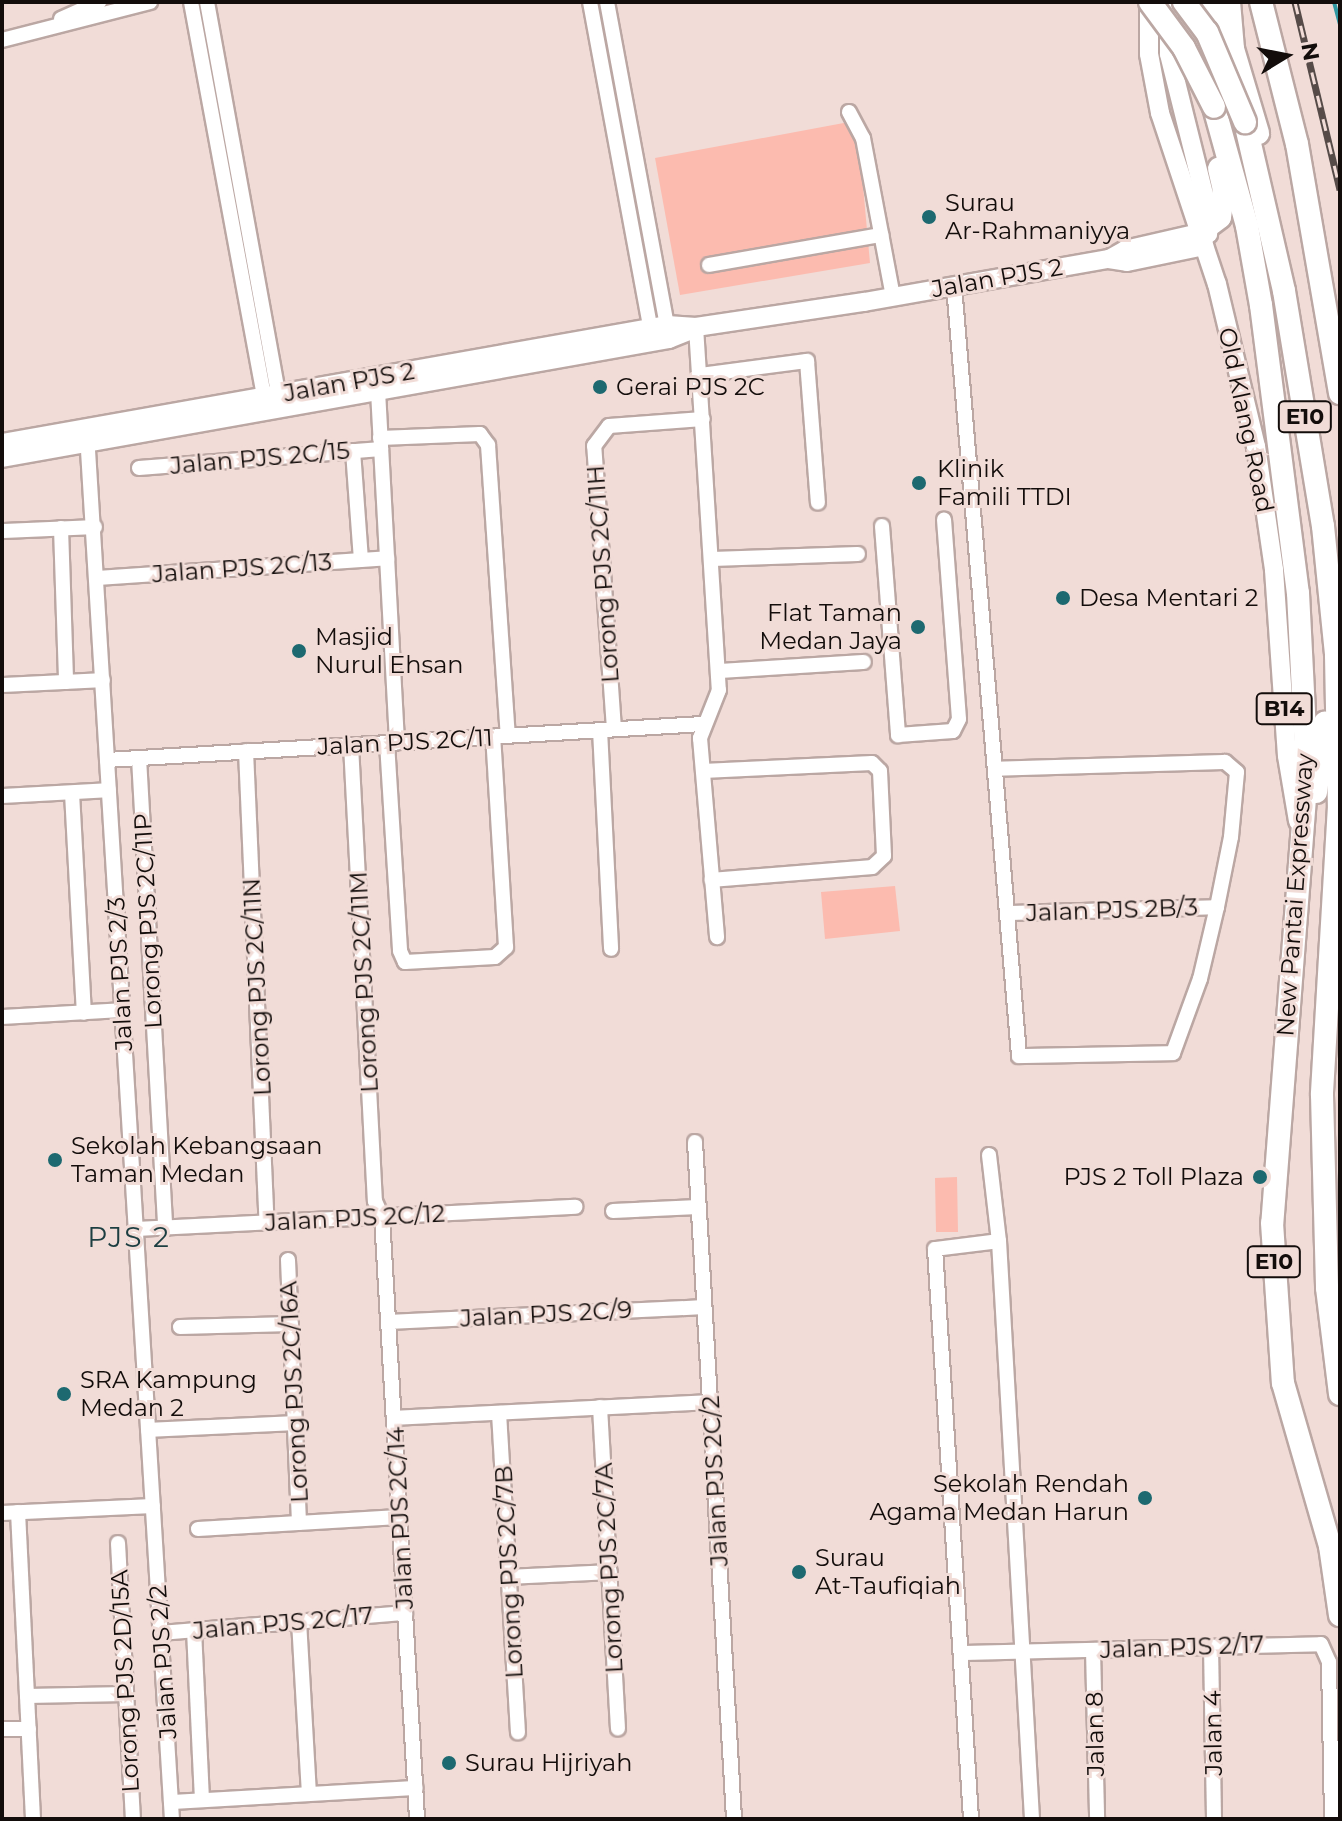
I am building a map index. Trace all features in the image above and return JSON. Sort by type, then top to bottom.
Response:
[{"type":"highway","name":"New Pantai Expressway","points":[[1150,2],[1184,48],[1214,107],[1247,226],[1261,305],[1298,593],[1307,772],[1273,1191],[1275,1286],[1283,1383],[1330,1546],[1340,1615]]},
{"type":"highway","name":"New Pantai Expressway","points":[[1184,2],[1207,32],[1245,122],[1264,191],[1323,526],[1336,655],[1339,806],[1322,1095],[1323,1188],[1340,1394]]},
{"type":"highway","points":[[1204,235],[1220,217],[1224,190],[1200,76],[1210,2]]},
{"type":"highway","points":[[1210,2],[1218,70],[1300,445],[1320,593],[1325,727],[1321,771],[1302,848]]},
{"type":"highway","points":[[1229,2],[1233,49],[1284,228],[1340,563]]},
{"type":"highway","points":[[1261,2],[1297,144],[1340,393]]},
{"type":"main road","name":"Old Klang Road","points":[[1150,2],[1149,54],[1160,113],[1204,235]]},
{"type":"main road","name":"Old Klang Road","points":[[1169,2],[1175,91],[1204,235],[1256,446],[1274,570],[1287,756],[1302,848]]},
{"type":"main road","name":"Jalan PJS 2","points":[[272,402],[378,391],[696,327],[893,297],[1109,259],[1125,250],[1204,235]]},
{"type":"main road","name":"Jalan PJS 2","points":[[2,443],[87,435],[660,334]]},
{"type":"main road","points":[[2,458],[87,435]]},
{"type":"street","points":[[54,24],[99,2]]},
{"type":"street","points":[[2,40],[54,24],[150,2]]},
{"type":"street","points":[[191,2],[232,184],[272,402]]},
{"type":"street","points":[[207,2],[232,184]]},
{"type":"street","points":[[590,2],[660,334]]},
{"type":"street","points":[[607,2],[660,334]]},
{"type":"street","points":[[849,112],[863,138],[893,297]]},
{"type":"street","points":[[709,265],[881,235]]},
{"type":"street","points":[[954,286],[972,550],[995,769],[1019,1056],[1173,1053],[1200,979],[1217,907],[1239,784],[1237,772],[1225,762],[995,769]]},
{"type":"street","points":[[696,327],[719,671],[715,708],[703,724],[703,771],[717,937]]},
{"type":"street","points":[[700,375],[807,361],[818,503]]},
{"type":"street","points":[[378,391],[387,558],[400,951],[405,962],[495,957],[506,947],[500,736]]},
{"type":"street","name":"Lorong PJS 2C/11H","points":[[611,949],[607,729],[594,446],[609,426],[703,419]]},
{"type":"street","name":"Jalan PJS 2C/15","points":[[139,468],[353,451],[380,444],[480,434],[488,445],[497,575],[500,736]]},
{"type":"street","name":"Jalan PJS 2/3","points":[[87,435],[153,1506]]},
{"type":"street","points":[[353,451],[361,560]]},
{"type":"street","points":[[882,526],[898,735],[953,731],[959,719],[944,520]]},
{"type":"street","points":[[2,531],[95,527]]},
{"type":"street","points":[[61,528],[66,682]]},
{"type":"street","points":[[712,559],[858,554]]},
{"type":"street","name":"Jalan PJS 2C/13","points":[[97,578],[387,558]]},
{"type":"street","points":[[719,671],[864,662]]},
{"type":"street","points":[[2,685],[103,680]]},
{"type":"street","name":"Jalan PJS 2C/11","points":[[107,760],[703,724]]},
{"type":"street","name":"Lorong PJS 2C/11M","points":[[351,745],[375,1201],[382,1217]]},
{"type":"street","name":"Lorong PJS 2C/11N","points":[[246,751],[267,1223]]},
{"type":"street","name":"Lorong PJS 2C/11P","points":[[139,758],[165,1228]]},
{"type":"street","points":[[703,771],[872,763],[880,771],[884,856],[872,867],[712,880]]},
{"type":"street","points":[[2,796],[109,790]]},
{"type":"street","points":[[72,793],[84,1013]]},
{"type":"street","name":"Jalan PJS 2B/3","points":[[1008,913],[1217,907]]},
{"type":"street","points":[[2,1017],[123,1010]]},
{"type":"street","name":"Jalan PJS 2C/2","points":[[695,1142],[734,1819]]},
{"type":"street","points":[[989,1155],[999,1241],[1032,1819]]},
{"type":"street","name":"Jalan PJS 2C/12","points":[[136,1229],[575,1207]]},
{"type":"street","points":[[613,1211],[698,1207]]},
{"type":"street","name":"Jalan PJS 2C/14","points":[[382,1217],[417,1819]]},
{"type":"street","points":[[971,1819],[964,1653],[935,1249],[999,1241]]},
{"type":"street","name":"Lorong PJS 2C/16A","points":[[288,1260],[299,1523]]},
{"type":"street","name":"Jalan PJS 2C/9","points":[[388,1322],[704,1307]]},
{"type":"street","points":[[180,1327],[291,1324]]},
{"type":"street","points":[[394,1418],[710,1402]]},
{"type":"street","name":"Lorong PJS 2C/7A","points":[[600,1407],[618,1728]]},
{"type":"street","name":"Lorong PJS 2C/7B","points":[[499,1413],[518,1732]]},
{"type":"street","points":[[148,1430],[295,1423]]},
{"type":"street","points":[[2,1513],[153,1506]]},
{"type":"street","name":"Jalan PJS 2/2","points":[[153,1506],[172,1819]]},
{"type":"street","points":[[18,1512],[33,1819]]},
{"type":"street","points":[[198,1529],[399,1517]]},
{"type":"street","name":"Lorong PJS 2D/15A","points":[[118,1543],[133,1819]]},
{"type":"street","points":[[509,1577],[610,1572]]},
{"type":"street","name":"Jalan PJS 2C/17","points":[[161,1633],[405,1613]]},
{"type":"street","points":[[299,1621],[309,1793]]},
{"type":"street","points":[[194,1630],[202,1800]]},
{"type":"street","name":"Jalan PJS 2/17","points":[[964,1653],[1315,1642],[1326,1649],[1329,1662],[1332,1819]]},
{"type":"street","name":"Jalan 4","points":[[1211,1646],[1214,1819]]},
{"type":"street","name":"Jalan 8","points":[[1093,1650],[1097,1819]]},
{"type":"street","points":[[27,1696],[126,1694]]},
{"type":"street","points":[[2,1729],[29,1729]]},
{"type":"street","points":[[171,1802],[416,1788]]},
{"type":"shaded area","points":[[849,122],[861,164],[870,263],[680,295],[655,158]]},
{"type":"shaded area","points":[[895,886],[900,931],[825,939],[821,892]]},
{"type":"shaded area","points":[[957,1177],[958,1232],[936,1232],[935,1178]]},
{"type":"waterway","points":[[1334,2],[1340,25]]},
{"type":"railway","points":[[1295,2],[1340,190]]},
{"type":"place","name":"Surau Ar-Rahmaniyya","points":[[929,217]]},
{"type":"place","name":"Gerai PJS 2C","points":[[600,387]]},
{"type":"place","name":"Klinik Famili TTDI","points":[[919,483]]},
{"type":"place","name":"Desa Mentari 2","points":[[1063,598]]},
{"type":"place","name":"Flat Taman Medan Jaya","points":[[918,627]]},
{"type":"place","name":"Masjid Nurul Ehsan","points":[[299,651]]},
{"type":"place","name":"Sekolah Kebangsaan Taman Medan","points":[[55,1160]]},
{"type":"place","name":"PJS 2 Toll Plaza","points":[[1260,1177]]},
{"type":"place","name":"SRA Kampung Medan 2","points":[[64,1394]]},
{"type":"place","name":"Sekolah Rendah Agama Medan Harun","points":[[1145,1498]]},
{"type":"place","name":"Surau At-Taufiqiah","points":[[799,1572]]},
{"type":"place","name":"Surau Hijriyah","points":[[449,1763]]},
{"type":"district","name":"PJS 2","points":[[129,1237]]}]
